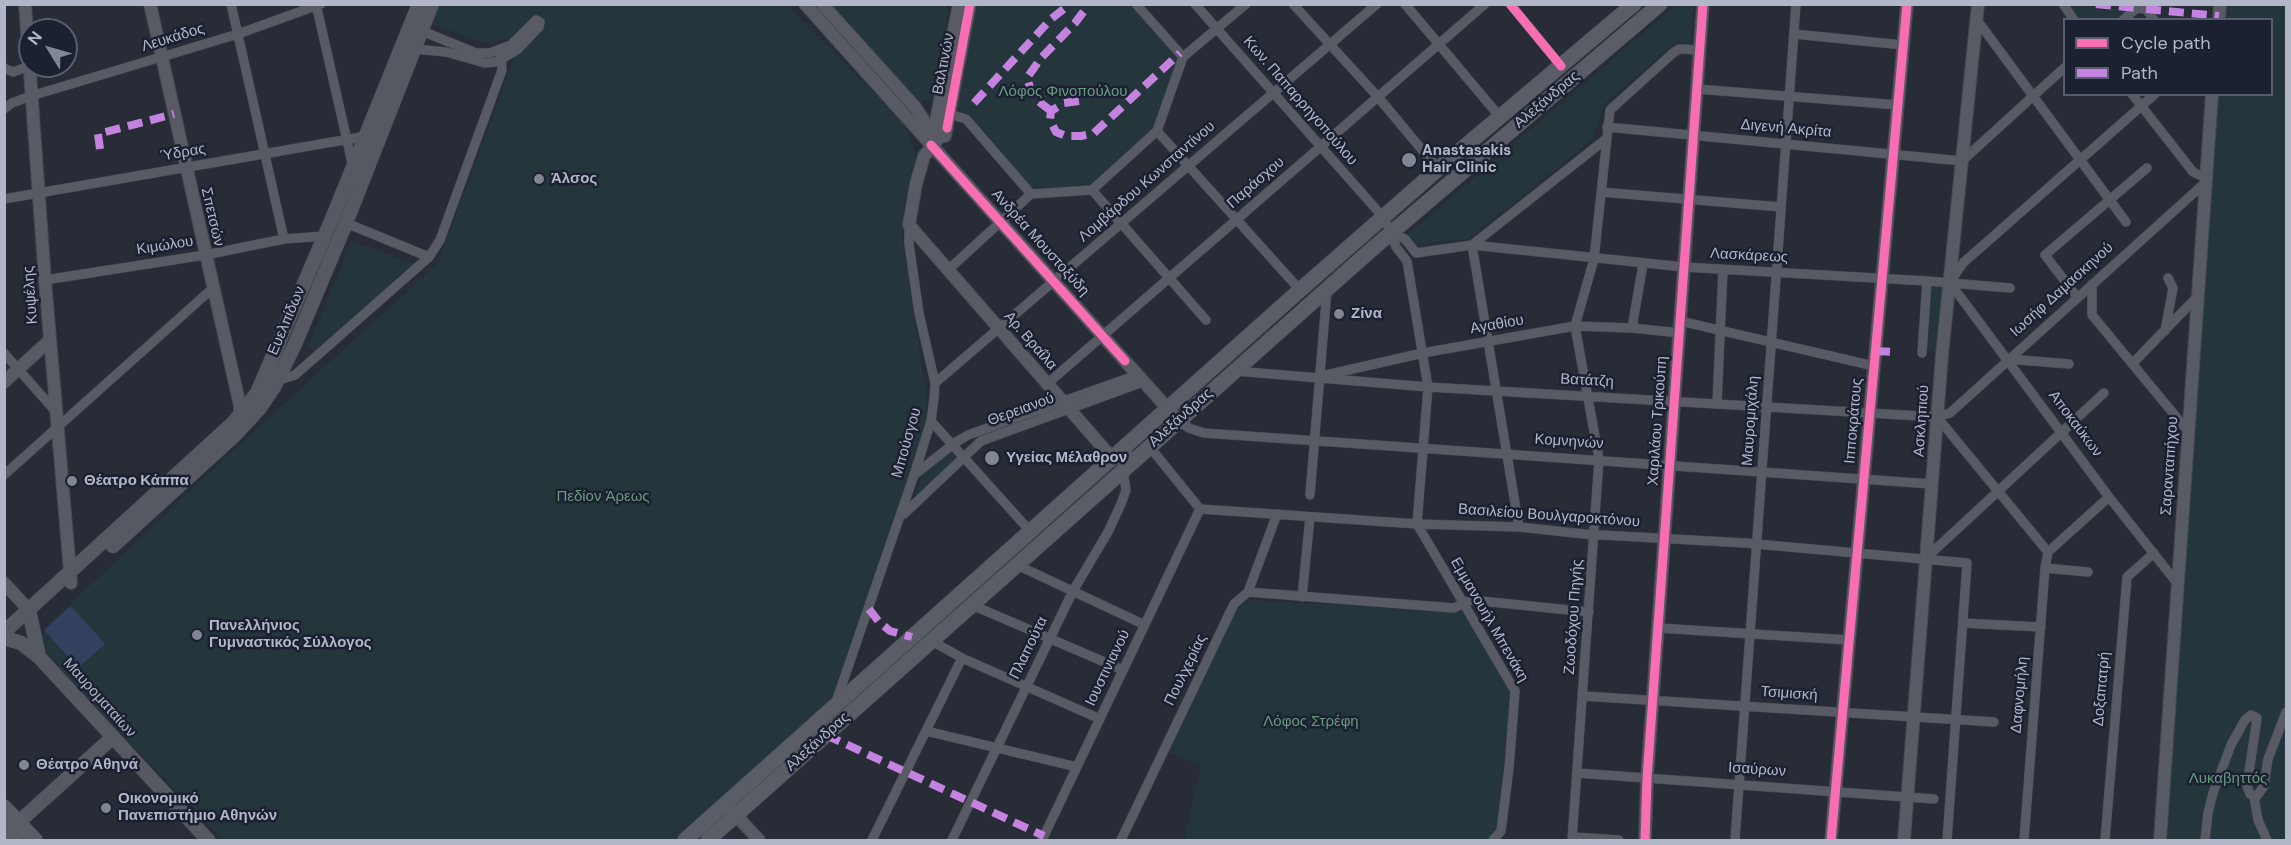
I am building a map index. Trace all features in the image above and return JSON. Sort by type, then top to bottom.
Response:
[{"type":"main road","name":"Ευελπίδων","points":[[71,577],[240,415],[257,393],[289,341],[346,223],[414,49],[419,4]]},
{"type":"main road","name":"Ευελπίδων","points":[[71,577],[235,435],[267,398],[279,380],[289,341],[325,236],[416,29],[432,4]]},
{"type":"main road","name":"Αλεξάνδρας","points":[[685,840],[1300,290],[1438,169],[1561,66],[1617,10],[1634,4]]},
{"type":"main road","name":"Αλεξάνδρας","points":[[708,840],[1178,420],[1391,233],[1660,4]]},
{"type":"main road","points":[[4,632],[30,615],[71,577]]},
{"type":"main road","name":"Μαυροματαίων","points":[[30,615],[39,657]]},
{"type":"main road","name":"Μαυροματαίων","points":[[4,638],[21,643],[39,657],[208,840]]},
{"type":"main road","points":[[10,832],[113,736]]},
{"type":"main road","points":[[4,807],[10,832]]},
{"type":"main road","points":[[10,832],[35,840]]},
{"type":"street","name":"Σπετσών","points":[[150,4],[240,415],[235,435]]},
{"type":"street","points":[[231,4],[284,239]]},
{"type":"street","name":"Ανδρέα Μουστοξύδη","points":[[805,4],[1167,408]]},
{"type":"street","name":"Ανδρέα Μουστοξύδη","points":[[822,4],[915,107],[923,119],[931,145]]},
{"type":"street","name":"Βαλτινών","points":[[931,145],[959,4]]},
{"type":"street","name":"Βαλτινών","points":[[941,156],[970,4]]},
{"type":"street","points":[[1136,4],[1183,57]]},
{"type":"street","name":"Κων. Παπαρρηγοπούλου","points":[[1195,4],[1383,217],[1396,247],[1407,261]]},
{"type":"street","points":[[948,270],[1031,194],[1092,190],[1157,131],[1183,57],[1246,4]]},
{"type":"street","points":[[1293,4],[1438,169]]},
{"type":"street","name":"Λομβάρδου Κωνσταντίνου","points":[[935,383],[1377,4]]},
{"type":"street","points":[[1405,4],[1500,117]]},
{"type":"street","name":"Παράσχου","points":[[1047,384],[1485,4]]},
{"type":"street","points":[[1510,4],[1561,66]]},
{"type":"street","name":"Μαυρομιχάλη","points":[[1735,840],[1796,4]]},
{"type":"street","name":"Ιπποκράτους","points":[[1832,840],[1907,4]]},
{"type":"street","name":"Ασκληπιού","points":[[1904,840],[1942,355],[1978,4]]},
{"type":"street","points":[[2063,4],[2073,18]]},
{"type":"street","points":[[318,5],[353,169]]},
{"type":"street","name":"Λευκάδος","points":[[4,109],[12,103],[31,96],[238,34],[318,5]]},
{"type":"street","name":"Χαριλάου Τρικούπη","points":[[1645,840],[1647,778],[1704,6]]},
{"type":"street","points":[[2125,18],[2137,6],[2146,9],[2153,18]]},
{"type":"street","points":[[1977,20],[2126,222]]},
{"type":"street","points":[[416,29],[476,52],[502,55]]},
{"type":"street","points":[[1794,34],[1903,45]]},
{"type":"street","points":[[414,49],[446,52],[485,63],[496,62],[502,55]]},
{"type":"street","points":[[1575,326],[1594,258],[1607,127],[1612,107],[1679,49],[1700,50]]},
{"type":"street","points":[[279,380],[295,375],[429,258],[440,240],[502,70],[502,55]]},
{"type":"street","points":[[4,68],[13,72],[18,70]]},
{"type":"street","points":[[1962,161],[2063,70]]},
{"type":"street","name":"Κυψέλης","points":[[30,78],[45,280],[71,577]]},
{"type":"street","points":[[1697,89],[1898,105]]},
{"type":"street","points":[[2133,96],[2193,172],[2206,180]]},
{"type":"street","points":[[1950,283],[1963,263],[2154,96]]},
{"type":"street","name":"Σαρανταπήχου","points":[[2160,840],[2212,96]]},
{"type":"street","points":[[915,107],[928,109],[940,101]]},
{"type":"street","points":[[949,114],[966,119],[1031,194]]},
{"type":"street","name":"Διγενή Ακρίτα","points":[[1607,127],[1962,161]]},
{"type":"street","points":[[931,145],[946,128]]},
{"type":"street","points":[[1157,131],[1300,290]]},
{"type":"street","name":"Ύδρας","points":[[4,199],[367,136]]},
{"type":"street","points":[[1519,527],[1472,245],[1606,139]]},
{"type":"street","name":"Μπούσγου","points":[[834,706],[900,518],[931,421],[935,383],[919,313],[909,244],[909,225],[922,161],[931,145]]},
{"type":"street","points":[[2077,297],[2044,255],[2146,168]]},
{"type":"street","name":"Ιωσήφ Δαμασκηνού","points":[[1937,417],[1950,413],[2206,180]]},
{"type":"street","points":[[1092,190],[1206,320]]},
{"type":"street","points":[[1601,192],[1781,207]]},
{"type":"street","points":[[346,223],[429,258]]},
{"type":"street","name":"Αρ. Βραΐλα","points":[[909,225],[1112,458]]},
{"type":"street","points":[[1391,233],[1405,239],[1416,253],[1407,261],[1428,387],[1418,524]]},
{"type":"street","name":"Κιμώλου","points":[[45,280],[205,255],[284,239],[325,236]]},
{"type":"street","name":"Λασκάρεως","points":[[1416,253],[1472,245],[1643,264],[2010,288]]},
{"type":"street","points":[[1632,328],[1643,264]]},
{"type":"street","points":[[1717,404],[1723,269]]},
{"type":"street","points":[[2165,331],[2173,288],[2168,279]]},
{"type":"street","points":[[1927,281],[1919,352],[1942,355]]},
{"type":"street","name":"Αποκαύκων","points":[[1950,283],[2177,583]]},
{"type":"street","points":[[2092,284],[2092,315],[2187,430]]},
{"type":"street","points":[[4,475],[213,288]]},
{"type":"street","points":[[1310,495],[1328,289]]},
{"type":"street","points":[[2132,364],[2196,298]]},
{"type":"street","name":"Αγαθίου","points":[[1321,377],[1423,352],[1488,343],[1575,326],[1680,327],[1720,330],[1874,366]]},
{"type":"street","name":"Ζωοδόχου Πηγής","points":[[1573,838],[1599,459],[1575,326]]},
{"type":"street","points":[[4,382],[50,340]]},
{"type":"street","points":[[4,353],[56,412]]},
{"type":"street","points":[[2007,359],[2069,364]]},
{"type":"street","name":"Βατάτζη","points":[[1235,371],[1428,387],[1937,417]]},
{"type":"street","name":"Θερειανού","points":[[900,518],[975,445],[1066,405],[1140,378]]},
{"type":"street","points":[[1926,558],[2104,393]]},
{"type":"street","points":[[1199,402],[1194,418],[1195,423],[1204,433]]},
{"type":"street","name":"Θερειανού","points":[[914,475],[952,445],[977,431],[1066,405]]},
{"type":"street","name":"Κομνηνών","points":[[1167,408],[1189,428],[1204,433],[1932,484]]},
{"type":"street","points":[[1937,417],[2048,552],[2109,496]]},
{"type":"street","points":[[931,421],[1030,531]]},
{"type":"street","points":[[1149,446],[1200,509]]},
{"type":"street","points":[[1112,458],[1137,458]]},
{"type":"street","name":"Πλαπούτα","points":[[952,840],[1073,591],[1108,532],[1121,504],[1126,490],[1123,470]]},
{"type":"street","name":"Βασιλείου Βουλγαροκτόνου","points":[[1200,509],[1418,524],[1519,527],[1594,535],[1757,544],[1967,563],[1963,623]]},
{"type":"street","name":"Ιουστινιανού","points":[[1042,840],[1200,509]]},
{"type":"street","name":"Πουλχερίας","points":[[1121,840],[1231,611],[1239,599],[1248,592],[1277,514]]},
{"type":"street","points":[[1302,597],[1310,517]]},
{"type":"street","name":"Εμμανουήλ Μπενάκη","points":[[1418,524],[1515,691],[1501,831],[1493,840]]},
{"type":"street","name":"Δαφνομήλη","points":[[2024,840],[2048,552]]},
{"type":"street","name":"Δοξαπατρή","points":[[2105,840],[2127,577],[2154,553]]},
{"type":"street","points":[[1017,565],[1145,625]]},
{"type":"street","points":[[2045,568],[2088,572]]},
{"type":"street","points":[[4,583],[30,615]]},
{"type":"street","points":[[1248,592],[1454,609],[1471,600],[1589,612]]},
{"type":"street","points":[[972,605],[1123,670]]},
{"type":"street","points":[[945,607],[929,630],[930,642],[1100,719]]},
{"type":"street","points":[[1947,840],[1963,623],[2041,627]]},
{"type":"street","points":[[1658,628],[1849,640]]},
{"type":"street","points":[[872,840],[962,658]]},
{"type":"street","name":"Τσιμισκή","points":[[1583,696],[1994,722]]},
{"type":"street","points":[[2254,797],[2261,793],[2264,786],[2268,759],[2286,712]]},
{"type":"street","points":[[2205,840],[2213,793],[2231,745],[2245,720],[2251,715],[2256,717],[2257,721],[2247,786],[2248,792],[2254,797],[2258,820],[2268,840]]},
{"type":"street","points":[[926,731],[1077,767]]},
{"type":"street","name":"Ισαύρων","points":[[1577,773],[1934,799]]},
{"type":"street","points":[[726,804],[759,840]]},
{"type":"street","points":[[1573,838],[1619,840]]},
{"type":"green space","name":"Πεδίον Άρεως","points":[[439,5],[786,5],[904,125],[916,152],[904,203],[902,235],[927,399],[926,425],[832,706],[680,840],[223,840],[44,654],[41,639],[46,627],[210,472],[438,263],[516,53],[508,38],[491,44],[431,23]]},
{"type":"green space","points":[[830,5],[949,5],[934,99],[919,102]]},
{"type":"green space","name":"Λόφος Φινοπούλου","points":[[973,5],[1131,5],[1180,59],[1155,129],[1092,187],[1030,187],[962,110],[954,107]]},
{"type":"green space","points":[[1676,5],[1694,5],[1691,44],[1680,43],[1669,48],[1605,103],[1593,139],[1468,239],[1413,244],[1406,236]]},
{"type":"green space","points":[[2069,5],[2128,10],[2117,18],[2078,18]]},
{"type":"green space","name":"Λυκαβηττός","points":[[2225,5],[2286,5],[2286,840],[2164,840],[2218,96],[2273,96],[2273,18],[2224,18]]},
{"type":"green space","points":[[352,241],[414,264],[314,351],[308,347]]},
{"type":"green space","points":[[1929,285],[1945,287],[1939,352],[1924,351]]},
{"type":"green space","points":[[951,449],[959,457],[914,499],[923,472]]},
{"type":"green space","name":"Λόφος Στρέφη","points":[[1250,600],[1465,612],[1511,691],[1498,826],[1487,840],[1184,840],[1201,766],[1168,751],[1231,619],[1242,605]]},
{"type":"water","points":[[71,606],[105,644],[78,668],[44,630]]},
{"type":"marked path","points":[[974,103],[1051,19],[1070,4]]},
{"type":"marked path","points":[[1051,111],[1033,97],[1027,78],[1041,58],[1075,23],[1087,7],[1086,4]]},
{"type":"marked path","points":[[2096,4],[2137,8]]},
{"type":"marked path","points":[[2146,9],[2219,16]]},
{"type":"marked path","points":[[1079,101],[1064,103],[1051,111],[1050,120],[1056,132],[1066,136],[1094,133],[1180,53]]},
{"type":"marked path","points":[[100,149],[98,134],[174,114]]},
{"type":"marked path","points":[[1875,351],[1895,352]]},
{"type":"marked path","points":[[869,609],[890,631],[912,637]]},
{"type":"marked path","points":[[826,735],[1044,836]]},
{"type":"cycle path","points":[[947,128],[970,4]]},
{"type":"cycle path","points":[[1510,4],[1561,66]]},
{"type":"cycle path","points":[[1645,840],[1647,778],[1703,4]]},
{"type":"cycle path","points":[[1831,840],[1907,4]]},
{"type":"cycle path","points":[[931,145],[1125,361]]},
{"type":"place","name":"Anastasakis Hair Clinic","points":[[1409,160]]},
{"type":"place","name":"Άλσος","points":[[539,179]]},
{"type":"place","name":"Ζίνα","points":[[1339,314]]},
{"type":"place","name":"Υγείας Μέλαθρον","points":[[992,458]]},
{"type":"place","name":"Θέατρο Κάππα","points":[[72,481]]},
{"type":"place","name":"Πανελλήνιος Γυμναστικός Σύλλογος","points":[[197,635]]},
{"type":"place","name":"Θέατρο Αθηνά","points":[[24,765]]},
{"type":"place","name":"Οικονομικό Πανεπιστήμιο Αθηνών","points":[[106,808]]}]
